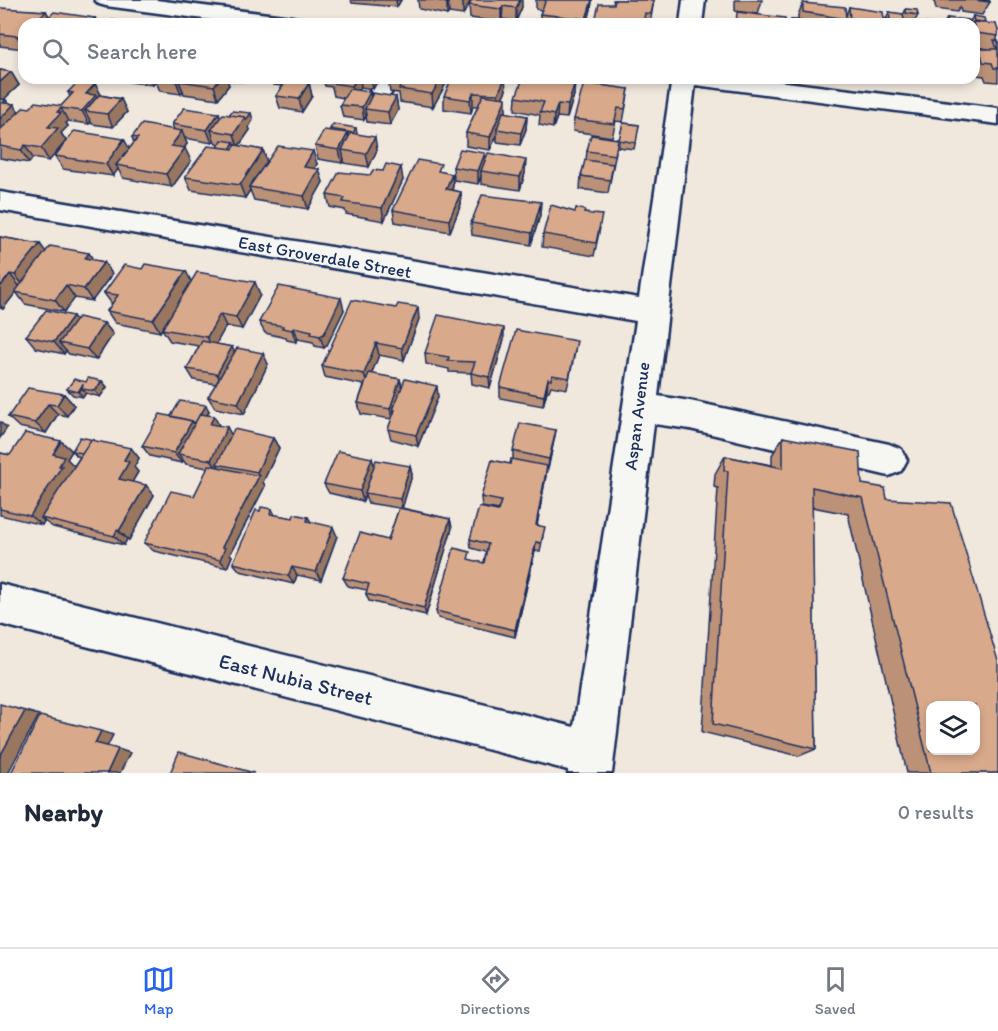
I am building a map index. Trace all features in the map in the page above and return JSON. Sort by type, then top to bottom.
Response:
[{"type":"street","points":[[106,0],[246,18]]},
{"type":"street","points":[[692,18],[694,0]]},
{"type":"street","name":"Aspan Avenue","points":[[591,763],[650,312],[683,84]]},
{"type":"street","points":[[743,84],[998,116]]},
{"type":"street","name":"East Groverdale Street","points":[[0,201],[650,312]]},
{"type":"street","points":[[638,408],[690,415],[889,460]]},
{"type":"street","name":"East Nubia Street","points":[[0,604],[591,763]]},
{"type":"building","points":[[472,0],[520,0],[516,8],[503,6],[501,9],[469,5]]},
{"type":"building","points":[[546,0],[592,0],[586,18],[540,14]]},
{"type":"building","points":[[615,0],[654,0],[651,14],[645,13],[644,18],[596,18],[599,4],[614,4]]},
{"type":"building","points":[[803,3],[845,7],[846,18],[840,18],[803,12]]},
{"type":"building","points":[[849,7],[883,12],[884,18],[850,18]]},
{"type":"building","points":[[0,9],[46,11],[38,18],[18,18],[17,36],[0,34]]},
{"type":"building","points":[[906,9],[917,10],[918,15],[906,13]]},
{"type":"building","points":[[54,12],[95,18],[48,18]]},
{"type":"building","points":[[737,12],[785,18],[736,18]]},
{"type":"building","points":[[889,12],[903,14],[904,18],[890,18]]},
{"type":"building","points":[[973,16],[984,18],[985,22],[980,22],[980,18],[973,18]]},
{"type":"building","points":[[980,23],[996,24],[998,36],[980,34]]},
{"type":"building","points":[[994,40],[998,41],[998,68],[994,68],[992,63],[983,62],[980,49],[997,49]]},
{"type":"building","points":[[0,70],[11,72],[0,82]]},
{"type":"building","points":[[76,84],[95,84],[86,94],[96,95],[82,111],[61,108],[57,112],[61,113],[48,127],[58,128],[41,148],[25,145],[21,150],[0,146],[0,130],[24,107],[30,108],[36,102],[61,106],[73,93],[68,92]]},
{"type":"building","points":[[284,84],[308,84],[299,99],[276,96]]},
{"type":"building","points":[[402,84],[438,84],[432,94],[399,89]]},
{"type":"building","points":[[449,84],[502,84],[498,94],[473,93],[470,100],[444,96]]},
{"type":"building","points":[[521,84],[574,84],[568,105],[558,104],[554,115],[540,112],[544,102],[516,97]]},
{"type":"building","points":[[584,84],[629,89],[625,109],[618,108],[614,124],[574,119]]},
{"type":"building","points":[[349,89],[370,92],[362,107],[340,105]]},
{"type":"building","points":[[373,93],[396,97],[388,112],[365,109]]},
{"type":"building","points":[[99,95],[121,99],[107,114],[85,111]]},
{"type":"building","points":[[483,95],[506,98],[490,137],[466,133]]},
{"type":"building","points":[[0,99],[6,100],[3,103],[14,104],[0,119]]},
{"type":"building","points":[[184,108],[219,113],[207,130],[172,124]]},
{"type":"building","points":[[232,111],[251,113],[246,120],[245,117],[229,115]]},
{"type":"building","points":[[503,112],[527,116],[521,133],[497,129]]},
{"type":"building","points":[[223,114],[245,117],[234,134],[211,130]]},
{"type":"building","points":[[623,123],[639,125],[636,143],[619,140]]},
{"type":"building","points":[[142,124],[182,131],[171,146],[185,148],[166,174],[116,165],[138,138],[132,137]]},
{"type":"building","points":[[333,124],[356,128],[353,133],[330,129]]},
{"type":"building","points":[[324,130],[348,133],[339,150],[315,146]]},
{"type":"building","points":[[74,131],[124,139],[106,164],[55,156]]},
{"type":"building","points":[[351,133],[375,137],[366,154],[342,150]]},
{"type":"building","points":[[591,135],[618,139],[615,155],[587,151]]},
{"type":"building","points":[[222,140],[234,142],[230,149],[218,147]]},
{"type":"building","points":[[236,145],[263,150],[240,185],[185,177],[208,146],[233,149]]},
{"type":"building","points":[[278,146],[313,151],[304,167],[319,169],[304,196],[249,187]]},
{"type":"building","points":[[460,149],[485,153],[478,171],[453,167]]},
{"type":"building","points":[[488,153],[526,160],[520,177],[481,171]]},
{"type":"building","points":[[417,160],[441,164],[438,171],[452,174],[446,189],[461,192],[449,220],[393,210]]},
{"type":"building","points":[[585,160],[613,164],[610,180],[581,176]]},
{"type":"building","points":[[386,164],[401,167],[382,208],[343,202],[345,198],[327,195],[339,172],[370,175],[373,170],[383,171]]},
{"type":"building","points":[[482,195],[541,202],[532,233],[471,223]]},
{"type":"building","points":[[551,205],[575,212],[576,208],[585,210],[584,213],[602,215],[596,243],[543,234]]},
{"type":"building","points":[[0,237],[40,244],[15,275],[10,274],[0,287]]},
{"type":"building","points":[[50,246],[89,253],[85,258],[104,262],[84,289],[66,285],[55,300],[15,292]]},
{"type":"building","points":[[145,264],[186,271],[153,320],[107,311],[118,295],[104,293],[124,265],[142,269]]},
{"type":"building","points":[[197,272],[255,282],[236,317],[220,314],[207,337],[162,329]]},
{"type":"building","points":[[279,286],[341,298],[324,334],[320,336],[311,334],[312,331],[294,327],[292,330],[259,322]]},
{"type":"building","points":[[352,300],[396,308],[398,304],[418,307],[402,348],[376,343],[364,374],[322,366]]},
{"type":"building","points":[[46,310],[73,316],[54,342],[26,336]]},
{"type":"building","points":[[438,315],[504,328],[489,377],[471,373],[475,362],[448,361],[449,357],[425,353]]},
{"type":"building","points":[[78,317],[104,323],[87,349],[59,343]]},
{"type":"building","points":[[516,330],[577,341],[569,378],[552,375],[551,380],[548,379],[544,396],[500,387]]},
{"type":"building","points":[[202,341],[232,347],[217,374],[187,369]]},
{"type":"building","points":[[237,348],[263,353],[238,403],[208,397]]},
{"type":"building","points":[[369,373],[400,379],[390,409],[358,403]]},
{"type":"building","points":[[88,378],[102,381],[95,391],[82,389],[83,384],[78,392],[67,389],[74,379],[86,382]]},
{"type":"building","points":[[405,379],[437,386],[416,435],[388,429]]},
{"type":"building","points":[[28,388],[64,394],[57,405],[48,404],[35,423],[8,417]]},
{"type":"building","points":[[180,401],[206,405],[195,423],[171,416]]},
{"type":"building","points":[[160,414],[192,421],[174,453],[142,446]]},
{"type":"building","points":[[200,414],[214,416],[210,424],[227,427],[211,460],[178,454]]},
{"type":"building","points":[[520,423],[556,430],[549,459],[513,451]]},
{"type":"building","points":[[234,429],[273,438],[257,472],[217,464]]},
{"type":"building","points":[[25,433],[61,441],[53,454],[64,457],[59,466],[62,466],[30,516],[0,509],[0,453],[10,455]]},
{"type":"building","points":[[80,437],[94,440],[91,440],[82,453],[72,451]]},
{"type":"building","points":[[783,437],[860,452],[862,484],[885,488],[887,499],[951,503],[998,661],[998,773],[931,773],[927,755],[980,755],[980,701],[926,701],[926,753],[863,498],[812,487],[816,749],[713,724],[728,471],[724,470],[725,456],[783,468]]},
{"type":"building","points":[[91,440],[131,448],[124,460],[129,462],[119,479],[146,485],[114,536],[41,518]]},
{"type":"building","points":[[338,451],[372,458],[360,491],[324,484]]},
{"type":"building","points":[[511,459],[547,466],[536,525],[545,527],[541,543],[536,542],[515,630],[436,611],[454,548],[470,552],[468,559],[484,563],[488,544],[470,539],[479,507],[498,511],[501,501],[481,497],[492,460],[510,464]]},
{"type":"building","points":[[376,460],[410,466],[400,499],[365,493]]},
{"type":"building","points":[[209,465],[259,476],[222,547],[225,548],[220,560],[144,543],[171,491],[194,496]]},
{"type":"building","points":[[261,507],[272,509],[270,514],[293,518],[294,514],[308,517],[307,521],[333,527],[316,572],[292,567],[288,576],[233,563],[256,510],[260,511]]},
{"type":"building","points":[[399,508],[450,519],[424,608],[366,594],[369,584],[343,578],[360,533],[388,540]]},
{"type":"building","points":[[0,704],[25,711],[0,756]]},
{"type":"building","points":[[40,716],[101,731],[95,743],[118,749],[107,773],[11,773]]},
{"type":"building","points":[[179,752],[254,773],[170,773]]}]
